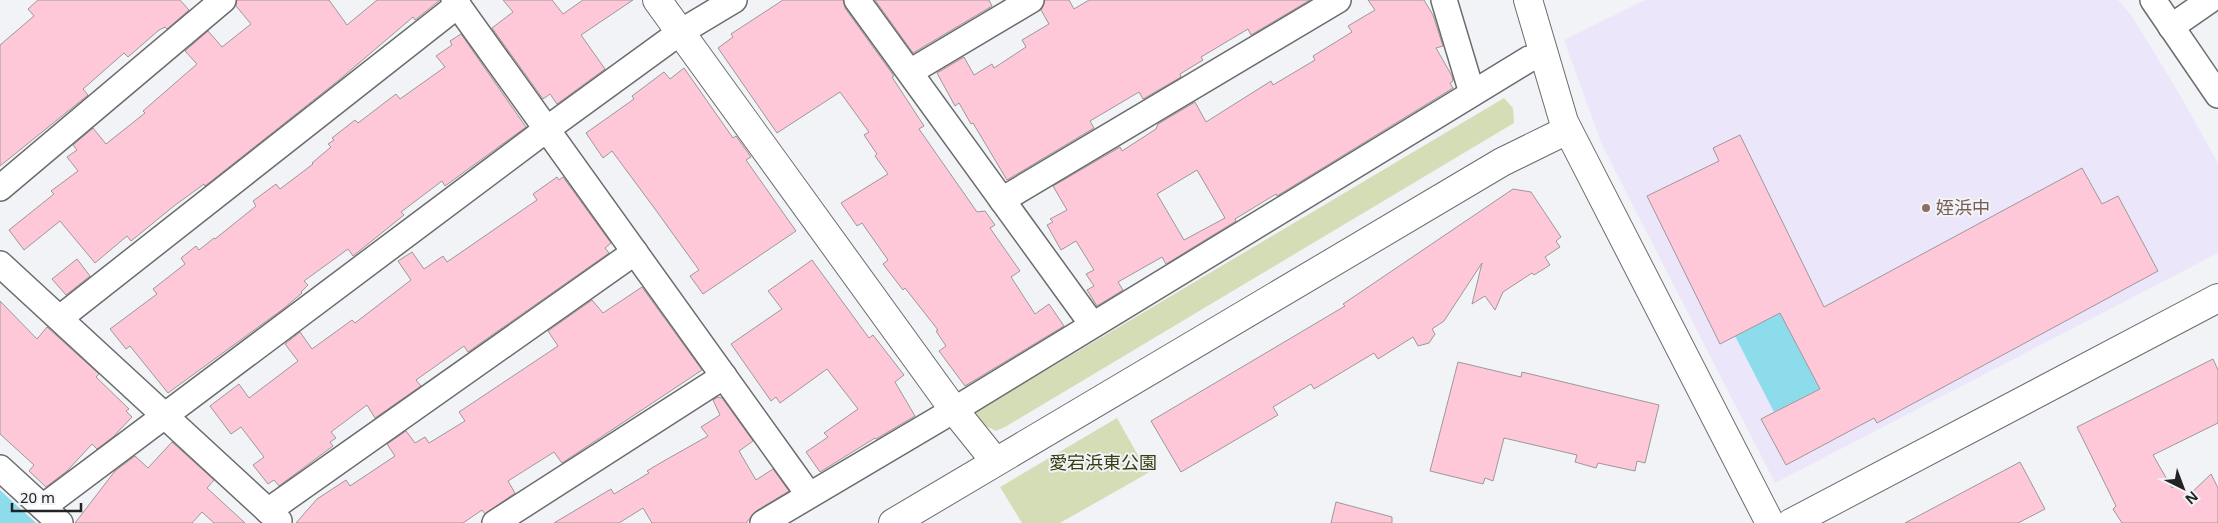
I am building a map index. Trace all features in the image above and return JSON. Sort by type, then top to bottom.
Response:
[{"type":"street","points":[[0,188],[224,0]]},
{"type":"street","points":[[657,0],[679,33],[954,410],[995,461]]},
{"type":"street","points":[[0,468],[51,515],[167,416],[547,129],[679,33],[734,0]]},
{"type":"street","points":[[857,0],[1092,324]]},
{"type":"street","points":[[910,72],[1031,0]]},
{"type":"street","points":[[1002,200],[1338,0]]},
{"type":"street","points":[[1444,0],[1472,94]]},
{"type":"street","points":[[1511,0],[1555,136],[1752,523]]},
{"type":"street","points":[[1528,0],[1564,122],[1770,523]]},
{"type":"street","points":[[2153,0],[2218,95]]},
{"type":"street","points":[[2172,27],[2210,0]]},
{"type":"street","points":[[60,318],[456,3],[810,495]]},
{"type":"street","points":[[762,523],[954,410],[1092,324],[1529,59]]},
{"type":"street","points":[[893,523],[1494,167],[1555,136]]},
{"type":"street","points":[[0,264],[275,517],[635,252]]},
{"type":"street","points":[[1791,523],[2218,298]]},
{"type":"street","points":[[495,523],[724,376]]},
{"type":"shaded area","name":"姪浜中","points":[[1645,0],[2118,0],[2132,16],[2180,95],[2218,163],[2218,253],[1775,483],[1602,145],[1564,40]]},
{"type":"green space","points":[[1504,98],[1513,108],[1514,123],[1005,427],[996,431],[978,422],[976,412]]},
{"type":"green space","name":"愛宕浜東公園","points":[[1117,418],[1148,473],[1060,523],[1022,523],[1000,487]]},
{"type":"water","points":[[1780,313],[1820,389],[1774,412],[1735,336]]},
{"type":"water","points":[[0,490],[36,523],[0,523]]},
{"type":"building","points":[[38,0],[180,0],[189,10],[167,29],[165,27],[159,30],[128,57],[124,53],[83,89],[88,95],[0,166],[0,45],[34,16],[28,9]]},
{"type":"building","points":[[237,0],[329,0],[347,25],[377,0],[440,0],[415,20],[413,17],[339,80],[205,186],[204,184],[174,206],[131,241],[127,236],[95,263],[60,221],[24,250],[9,230],[54,194],[51,191],[78,171],[67,157],[77,150],[73,145],[93,128],[106,144],[145,113],[143,111],[197,64],[185,51],[208,31],[222,47],[251,24],[236,6]]},
{"type":"building","points":[[503,0],[552,0],[563,14],[583,0],[633,0],[581,35],[605,69],[557,104],[550,94],[543,99],[492,28],[513,12]]},
{"type":"building","points":[[783,0],[843,0],[845,8],[894,76],[892,77],[924,126],[919,129],[977,212],[985,211],[995,225],[990,228],[1020,271],[1011,277],[1035,314],[1049,304],[1064,326],[965,386],[939,351],[946,346],[936,331],[938,330],[905,288],[903,290],[883,264],[888,260],[862,223],[857,226],[841,203],[888,174],[875,156],[877,154],[864,135],[869,132],[840,92],[777,133],[718,48],[733,37],[731,34]]},
{"type":"building","points":[[875,0],[989,0],[992,6],[913,53]]},
{"type":"building","points":[[1045,0],[1069,0],[1074,9],[1089,0],[1310,0],[1251,35],[1248,29],[1201,57],[1203,60],[1180,74],[1181,77],[1143,99],[1139,92],[1090,121],[1094,128],[1007,180],[959,103],[955,106],[937,73],[964,57],[974,75],[992,64],[994,68],[1026,47],[1022,40],[1049,24],[1041,10]]},
{"type":"building","points":[[1368,0],[1424,0],[1433,15],[1443,46],[1436,48],[1452,76],[1453,81],[1450,83],[1453,88],[1277,196],[1276,194],[1235,219],[1236,221],[1166,264],[1162,257],[1118,282],[1123,290],[1097,306],[1087,290],[1094,286],[1086,274],[1094,270],[1076,241],[1061,250],[1047,225],[1053,222],[1050,219],[1067,210],[1053,186],[1120,147],[1122,151],[1156,129],[1158,124],[1195,102],[1206,122],[1271,81],[1273,85],[1315,60],[1313,56],[1352,32],[1348,26],[1375,10]],"holes":[[[1197,170],[1225,218],[1184,240],[1157,194]]]},
{"type":"building","points":[[461,34],[526,127],[445,186],[442,181],[401,212],[404,215],[353,256],[348,249],[304,281],[308,285],[302,293],[283,309],[168,393],[130,346],[126,349],[110,329],[157,294],[153,289],[185,264],[181,258],[196,246],[199,250],[215,239],[256,206],[253,201],[276,184],[280,189],[313,164],[331,147],[328,144],[334,140],[332,138],[355,120],[358,123],[396,94],[400,99],[445,67],[436,56],[452,45],[450,41]]},
{"type":"building","points":[[684,68],[733,138],[736,136],[751,157],[746,160],[796,231],[703,294],[690,276],[699,270],[655,209],[612,151],[603,158],[586,133],[634,99],[632,96],[664,72],[670,79]]},
{"type":"building","points":[[1740,135],[1824,307],[2082,168],[2102,204],[2118,196],[2158,271],[1877,423],[1874,418],[1786,465],[1761,419],[1820,389],[1780,313],[1720,344],[1647,196],[1719,161],[1713,148]]},
{"type":"building","points":[[557,177],[559,180],[563,177],[611,243],[605,248],[609,253],[468,352],[464,346],[416,380],[421,386],[375,418],[367,405],[331,432],[336,438],[330,442],[333,446],[279,486],[274,480],[268,484],[253,465],[264,457],[241,427],[231,434],[210,406],[239,384],[249,398],[298,361],[285,344],[300,332],[312,349],[352,320],[355,323],[411,280],[398,261],[412,252],[424,269],[443,256],[447,262],[537,200],[533,194]]},
{"type":"building","points":[[1513,189],[1531,192],[1561,237],[1556,241],[1560,247],[1545,257],[1550,265],[1534,275],[1532,273],[1503,292],[1495,310],[1485,296],[1472,304],[1482,263],[1444,321],[1432,329],[1435,334],[1429,343],[1418,346],[1413,337],[1378,359],[1374,353],[1314,389],[1311,384],[1273,407],[1278,415],[1181,472],[1151,421],[1345,306],[1343,304]]},
{"type":"building","points":[[77,259],[90,276],[66,295],[52,279]]},
{"type":"building","points":[[812,260],[869,338],[873,335],[904,375],[895,382],[915,416],[820,472],[806,452],[828,437],[824,433],[858,409],[827,369],[780,403],[776,397],[771,401],[731,344],[782,309],[768,291]]},
{"type":"building","points":[[642,287],[702,370],[562,463],[554,452],[508,481],[515,493],[485,514],[482,510],[463,523],[296,523],[317,499],[346,480],[350,486],[395,456],[387,444],[406,431],[415,443],[425,437],[429,443],[465,421],[459,412],[558,346],[548,331],[592,300],[603,313]]},
{"type":"building","points":[[0,301],[37,339],[47,327],[99,374],[96,377],[129,409],[126,411],[132,417],[113,437],[97,449],[92,444],[67,471],[46,487],[29,471],[34,465],[0,434]]},
{"type":"building","points":[[2213,359],[2218,370],[2218,423],[2153,455],[2172,488],[2180,483],[2188,496],[2211,474],[2218,488],[2218,523],[2122,523],[2113,509],[2116,506],[2077,427]]},
{"type":"building","points":[[1458,362],[1521,377],[1522,372],[1659,405],[1645,463],[1637,461],[1635,471],[1598,463],[1596,468],[1575,462],[1577,455],[1504,438],[1493,481],[1485,478],[1483,484],[1430,471]]},
{"type":"building","points":[[718,397],[722,398],[753,441],[739,451],[756,480],[773,469],[789,491],[756,511],[746,523],[652,523],[643,508],[619,523],[554,523],[611,489],[614,494],[649,473],[647,471],[708,436],[701,427],[720,415],[713,400]]},
{"type":"building","points":[[172,442],[214,480],[207,488],[245,523],[214,523],[202,512],[192,523],[75,523],[115,471],[135,456],[148,468]]},
{"type":"building","points":[[2020,462],[2045,509],[2018,523],[1905,523]]},
{"type":"building","points":[[1336,502],[1392,517],[1392,523],[1331,523]]},
{"type":"place","name":"姪浜中","points":[[1926,208]]}]
